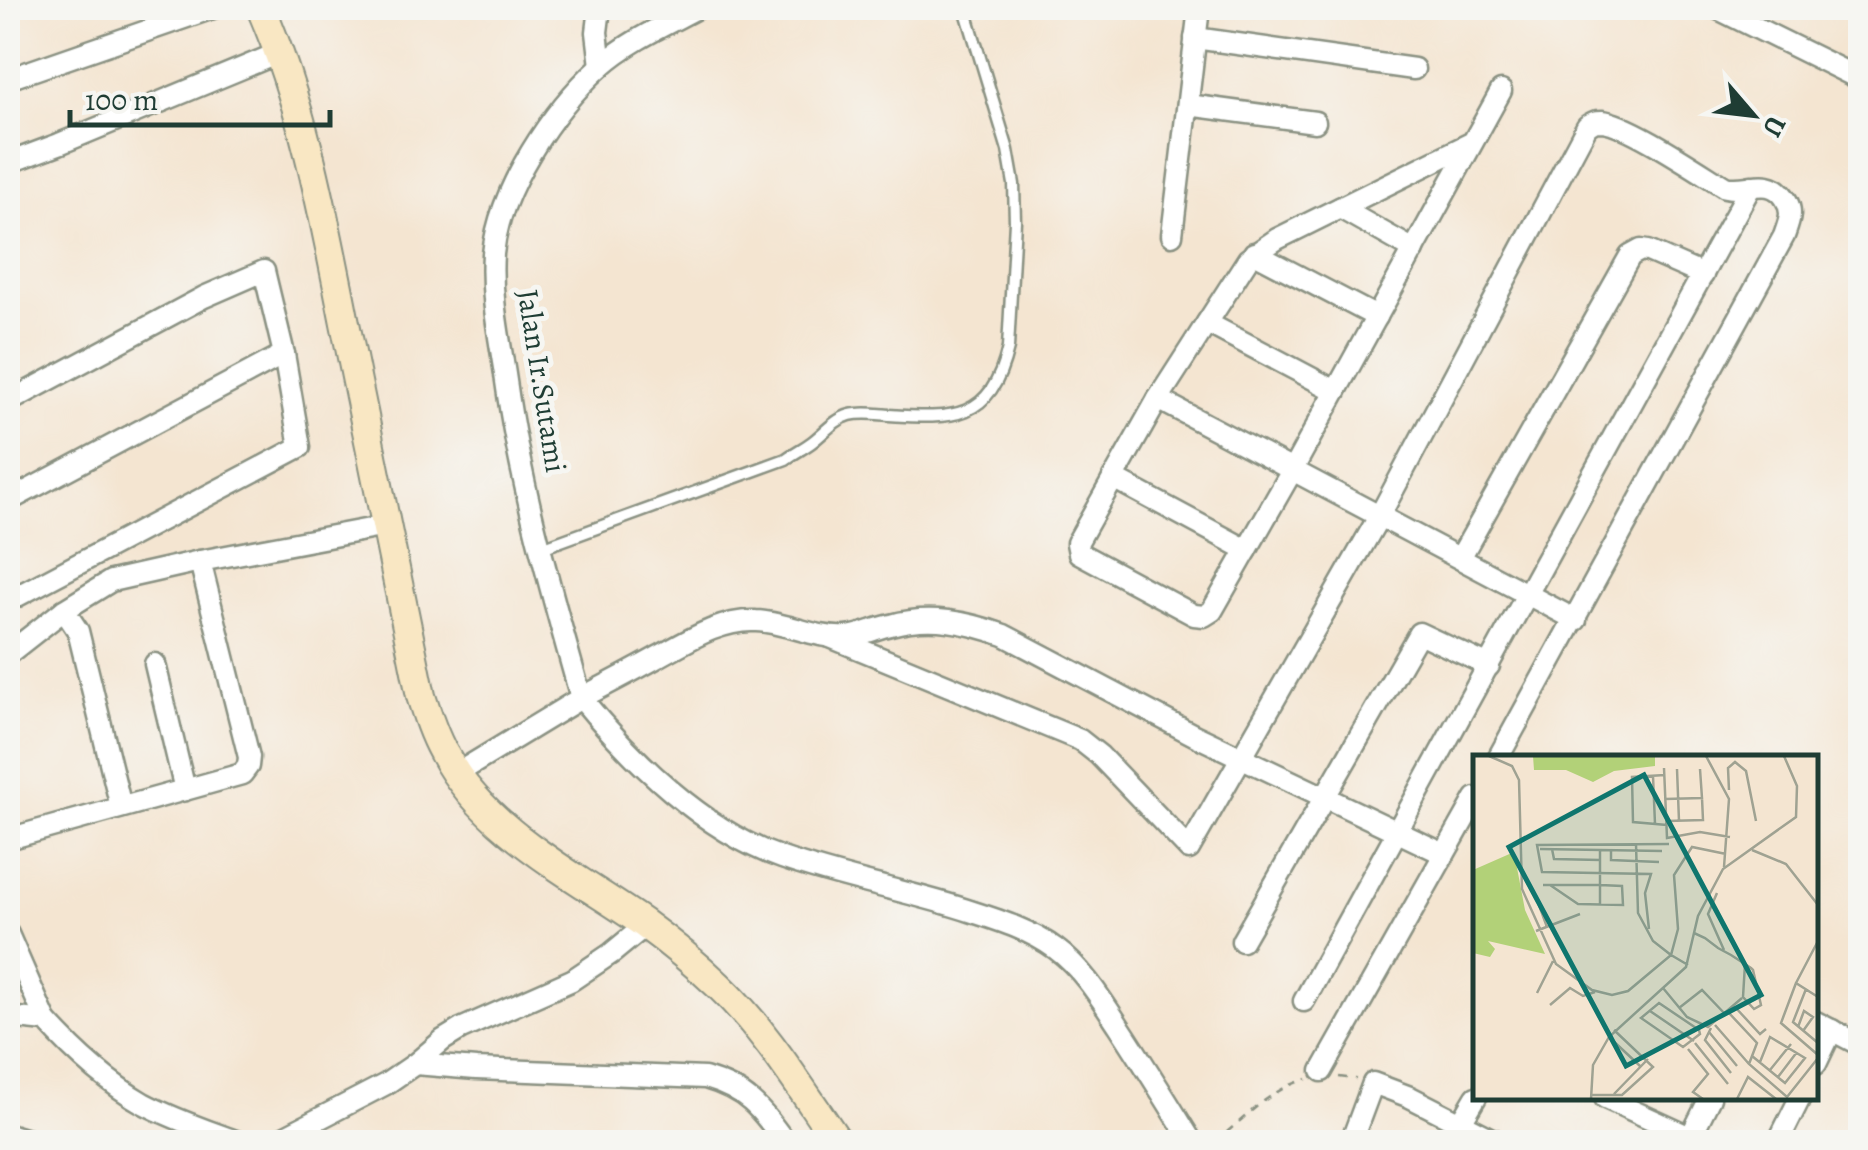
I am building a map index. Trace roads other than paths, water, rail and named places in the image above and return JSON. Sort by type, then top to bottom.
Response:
[{"type":"street","points":[[8,79],[213,8]]},
{"type":"street","points":[[261,8],[280,52],[296,106],[333,264],[421,696],[443,754],[497,820],[646,926],[718,984],[769,1043],[838,1142]]},
{"type":"street","points":[[600,8],[597,32],[601,66]]},
{"type":"street","name":"Jalan Ir.Sutami","points":[[581,698],[540,549],[512,424],[492,282],[493,250],[524,164],[560,108],[601,66],[629,45],[698,8]]},
{"type":"street","points":[[1172,235],[1199,8]]},
{"type":"street","points":[[1716,8],[1860,79]]},
{"type":"street","points":[[1196,38],[1414,69]]},
{"type":"street","points":[[8,163],[280,52]]},
{"type":"street","points":[[1473,142],[1254,252],[1158,399],[1077,544],[1079,553],[1200,617],[1212,611],[1293,470],[1501,91]]},
{"type":"street","points":[[1188,104],[1315,122]]},
{"type":"street","points":[[456,774],[581,698],[699,635],[738,621],[756,621],[830,637],[1080,740],[1190,849],[1380,515],[1586,126],[1595,121],[1618,125],[1725,187],[1734,190],[1760,184],[1774,186],[1791,211],[1784,236],[1500,755]]},
{"type":"street","points":[[1304,1002],[1750,186]]},
{"type":"street","points":[[1340,208],[1414,250]]},
{"type":"street","points":[[1460,558],[1630,256],[1648,251],[1702,275]]},
{"type":"street","points":[[1254,252],[1377,317]]},
{"type":"street","points":[[8,402],[204,298],[264,271],[300,447],[8,600]]},
{"type":"street","points":[[1207,323],[1336,391]]},
{"type":"street","points":[[8,501],[284,354]]},
{"type":"street","points":[[1158,399],[1576,620]]},
{"type":"street","points":[[1113,478],[1247,550]]},
{"type":"street","points":[[8,654],[64,610],[111,581],[386,526]]},
{"type":"street","points":[[8,839],[242,774],[248,766],[249,757],[200,561]]},
{"type":"street","points":[[64,610],[78,632],[121,808]]},
{"type":"street","points":[[830,637],[852,636],[920,619],[946,620],[1004,635],[1240,758],[1444,854]]},
{"type":"street","points":[[1242,941],[1418,633],[1490,666]]},
{"type":"street","points":[[155,664],[186,790]]},
{"type":"street","points":[[581,698],[616,741],[654,776],[702,815],[749,844],[809,867],[979,914],[1055,948],[1098,995],[1192,1142]]},
{"type":"street","points":[[1322,1075],[1473,803]]},
{"type":"street","points":[[274,1142],[366,1096],[416,1064],[442,1040],[572,980],[646,926]]},
{"type":"street","points":[[8,936],[46,1021],[76,1052],[130,1094],[163,1112],[238,1142]]},
{"type":"street","points":[[8,1017],[46,1021]]},
{"type":"street","points":[[1818,1054],[1824,1026],[1860,1044]]},
{"type":"street","points":[[416,1064],[704,1078],[738,1090],[785,1142]]},
{"type":"street","points":[[1351,1142],[1373,1083],[1410,1097],[1489,1141]]},
{"type":"street","points":[[1460,1124],[1475,1100]]},
{"type":"street","points":[[1609,1100],[1696,1140],[1709,1100]]},
{"type":"street","points":[[1778,1142],[1799,1100]]},
{"type":"street","points":[[8,1134],[34,1142]]},
{"type":"lane","points":[[540,549],[786,459],[850,415],[956,415],[987,396],[1003,369],[1008,348],[1014,184],[1008,150],[964,8]]}]
